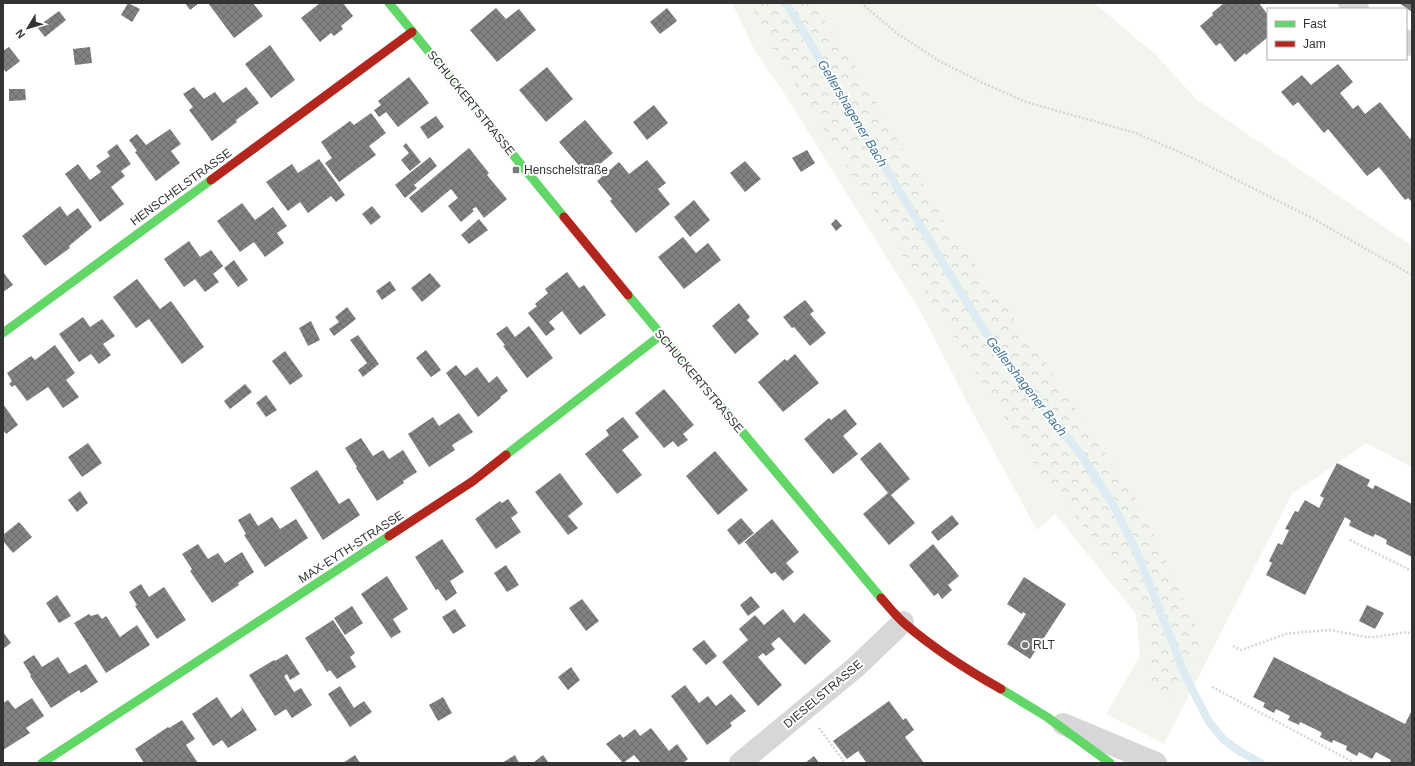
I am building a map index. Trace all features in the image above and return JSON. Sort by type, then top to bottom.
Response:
[{"type":"street","name":"SCHUCKERTSTRASSE","points":[[389,3],[661,335],[874,591],[904,622],[924,639],[978,676],[1047,717],[1110,763]]},
{"type":"street","name":"HENSCHELSTRASSE","points":[[3,333],[412,32]]},
{"type":"street","name":"MAX-EYTH-STRASSE","points":[[42,763],[472,481],[661,335]]},
{"type":"street","name":"DIESELSTRASSE","points":[[740,763],[856,667],[904,622]]},
{"type":"street","name":"SCHUCKERTSTRASSE","points":[[1047,717],[1156,763]]},
{"type":"path","points":[[861,3],[898,34],[941,62],[983,83],[1026,102],[1136,133],[1195,159],[1310,217],[1412,275]]},
{"type":"path","points":[[1350,540],[1412,571]]},
{"type":"path","points":[[1233,646],[1241,650],[1286,634],[1331,630],[1366,637],[1376,637],[1407,632],[1412,634]]},
{"type":"path","points":[[1212,687],[1355,763]]},
{"type":"path","points":[[806,709],[845,763]]},
{"type":"green space","points":[[732,3],[1094,3],[1156,55],[1196,99],[1412,246],[1412,467],[1366,443],[1292,494],[1164,744],[1106,714],[1140,656],[1136,614],[1055,514],[1037,530],[967,402],[922,314],[784,93],[755,51]]},
{"type":"green space","points":[[749,3],[813,3],[857,69],[945,223],[1041,356],[1141,507],[1203,642],[1169,702],[1147,686],[1151,634],[1116,565],[1040,474],[776,54]]},
{"type":"building","points":[[128,3],[140,9],[132,22],[121,15]]},
{"type":"building","points":[[185,3],[199,3],[190,10]]},
{"type":"building","points":[[208,3],[253,3],[263,16],[234,38]]},
{"type":"building","points":[[320,3],[343,3],[353,16],[341,26],[343,29],[334,36],[331,33],[320,42],[301,18]]},
{"type":"building","points":[[1224,3],[1259,3],[1267,14],[1267,38],[1235,62],[1220,43],[1216,46],[1200,26],[1213,15],[1212,13]]},
{"type":"building","points":[[1399,3],[1412,3],[1412,12]]},
{"type":"building","points":[[496,8],[506,19],[519,9],[536,30],[497,62],[470,30]]},
{"type":"building","points":[[667,8],[677,21],[660,34],[650,22]]},
{"type":"building","points":[[59,11],[66,20],[45,37],[37,27]]},
{"type":"building","points":[[270,45],[295,80],[271,98],[245,64]]},
{"type":"building","points":[[9,47],[20,61],[6,72],[3,68],[3,51]]},
{"type":"building","points":[[90,47],[92,63],[75,65],[73,49]]},
{"type":"building","points":[[1338,64],[1353,82],[1340,93],[1353,109],[1358,105],[1365,114],[1380,102],[1410,139],[1412,137],[1412,202],[1408,198],[1405,200],[1379,167],[1367,176],[1328,129],[1324,133],[1298,102],[1293,106],[1281,92],[1302,75],[1311,85]]},
{"type":"building","points":[[547,67],[573,99],[546,122],[519,90]]},
{"type":"building","points":[[409,77],[429,103],[398,127],[386,112],[379,117],[374,110],[381,105],[378,101]]},
{"type":"building","points":[[194,87],[204,99],[215,92],[223,103],[246,87],[259,103],[236,120],[237,122],[212,141],[189,110],[193,107],[183,94]]},
{"type":"building","points":[[9,89],[25,89],[26,100],[9,101]]},
{"type":"building","points":[[654,105],[668,123],[647,140],[633,122]]},
{"type":"building","points":[[371,113],[386,133],[369,146],[376,155],[339,182],[325,163],[332,158],[321,142],[350,121],[354,125]]},
{"type":"building","points":[[436,116],[444,127],[428,139],[420,127]]},
{"type":"building","points":[[585,120],[613,153],[587,175],[559,142]]},
{"type":"building","points":[[170,129],[181,144],[171,151],[180,163],[156,181],[135,152],[137,151],[129,140],[137,134],[146,145]]},
{"type":"building","points":[[406,143],[421,162],[410,171],[401,160],[409,153],[403,146]]},
{"type":"building","points":[[117,144],[131,164],[121,171],[125,176],[111,187],[124,204],[100,222],[65,174],[78,164],[90,180],[101,172],[96,166],[110,156],[107,152]]},
{"type":"building","points":[[469,148],[489,173],[487,175],[507,199],[484,218],[476,207],[472,209],[474,211],[461,222],[448,206],[458,198],[451,189],[422,213],[409,198]]},
{"type":"building","points":[[807,150],[815,163],[801,172],[792,158]]},
{"type":"building","points":[[430,157],[437,166],[414,185],[417,188],[405,198],[395,185]]},
{"type":"building","points":[[319,159],[345,195],[336,202],[331,196],[308,213],[300,202],[288,211],[266,182],[292,164],[298,173]]},
{"type":"building","points":[[647,160],[666,183],[658,189],[670,204],[636,233],[610,201],[612,199],[597,181],[619,162],[629,174]]},
{"type":"building","points":[[745,161],[761,179],[745,192],[730,173]]},
{"type":"building","points":[[694,200],[710,220],[690,237],[674,217]]},
{"type":"building","points":[[242,203],[255,220],[273,207],[287,226],[277,233],[284,243],[265,257],[254,242],[240,252],[217,221]]},
{"type":"building","points":[[60,206],[67,216],[78,208],[92,227],[69,246],[70,248],[45,266],[22,236]]},
{"type":"building","points":[[372,206],[381,217],[371,225],[362,214]]},
{"type":"building","points":[[479,219],[488,230],[469,244],[461,235]]},
{"type":"building","points":[[836,219],[842,226],[836,231],[831,224]]},
{"type":"building","points":[[683,237],[696,253],[708,243],[721,260],[684,289],[658,257]]},
{"type":"building","points":[[189,241],[200,257],[211,250],[223,266],[213,274],[219,282],[205,292],[195,279],[184,287],[164,259]]},
{"type":"building","points":[[234,260],[248,280],[238,287],[224,268]]},
{"type":"building","points":[[3,272],[13,285],[3,292]]},
{"type":"building","points":[[567,272],[579,288],[584,285],[606,315],[580,335],[562,311],[549,322],[555,329],[546,336],[528,313],[537,306],[535,304],[548,293],[545,289]]},
{"type":"building","points":[[430,273],[441,286],[422,302],[411,288]]},
{"type":"building","points":[[137,279],[160,309],[171,301],[204,347],[182,364],[149,319],[136,328],[113,297]]},
{"type":"building","points":[[390,281],[396,290],[382,300],[376,291]]},
{"type":"building","points":[[805,300],[814,311],[810,314],[826,333],[810,346],[794,327],[792,328],[783,317]]},
{"type":"building","points":[[739,303],[750,317],[747,320],[759,334],[735,354],[712,326]]},
{"type":"building","points":[[347,307],[356,319],[334,336],[329,329],[339,322],[335,317]]},
{"type":"building","points":[[83,317],[90,327],[102,319],[115,336],[103,344],[111,355],[99,364],[91,354],[79,362],[59,334]]},
{"type":"building","points":[[311,321],[320,340],[308,346],[299,328]]},
{"type":"building","points":[[507,326],[515,337],[529,326],[553,358],[527,378],[496,334]]},
{"type":"building","points":[[358,335],[379,364],[363,377],[358,370],[367,363],[350,340]]},
{"type":"building","points":[[55,345],[75,373],[66,380],[79,397],[63,408],[48,387],[27,401],[15,385],[12,387],[9,384],[12,381],[7,373],[31,356],[35,360]]},
{"type":"building","points":[[426,350],[441,370],[431,377],[416,358]]},
{"type":"building","points":[[285,351],[303,376],[290,385],[272,361]]},
{"type":"building","points":[[795,354],[819,383],[783,412],[758,382],[785,359],[787,361]]},
{"type":"building","points":[[456,365],[465,376],[477,367],[489,383],[497,376],[508,391],[478,417],[446,373]]},
{"type":"building","points":[[245,384],[252,392],[230,409],[224,401]]},
{"type":"building","points":[[664,389],[694,425],[683,434],[688,440],[678,447],[673,441],[664,448],[635,413]]},
{"type":"building","points":[[266,395],[277,410],[266,417],[256,403]]},
{"type":"building","points":[[3,404],[18,425],[6,434],[3,430]]},
{"type":"building","points":[[845,409],[857,424],[843,436],[858,454],[833,474],[804,439],[829,418],[831,420]]},
{"type":"building","points":[[459,413],[473,432],[452,445],[455,450],[429,467],[408,434],[433,417],[439,426]]},
{"type":"building","points":[[623,417],[639,437],[622,450],[642,475],[617,494],[585,454],[609,435],[606,430]]},
{"type":"building","points":[[361,438],[373,456],[383,450],[389,459],[403,450],[417,472],[403,481],[404,483],[377,501],[345,448]]},
{"type":"building","points":[[880,442],[910,479],[891,495],[915,523],[889,545],[863,514],[888,493],[860,459]]},
{"type":"building","points":[[88,443],[102,463],[82,477],[68,457]]},
{"type":"building","points":[[715,451],[748,490],[718,515],[686,476]]},
{"type":"building","points":[[1337,463],[1370,480],[1367,486],[1373,489],[1375,485],[1412,504],[1412,557],[1386,544],[1387,540],[1375,534],[1373,537],[1350,526],[1351,521],[1345,517],[1305,595],[1266,575],[1272,563],[1269,561],[1278,543],[1282,545],[1289,530],[1285,529],[1295,511],[1298,512],[1305,500],[1319,508],[1324,498],[1320,496]]},
{"type":"building","points":[[317,470],[339,504],[349,498],[360,515],[323,540],[290,488]]},
{"type":"building","points":[[560,473],[583,504],[568,516],[578,528],[568,535],[535,492]]},
{"type":"building","points":[[80,491],[88,503],[77,512],[68,500]]},
{"type":"building","points":[[508,499],[518,513],[511,518],[521,532],[496,549],[475,519],[500,501],[502,503]]},
{"type":"building","points":[[250,513],[258,526],[272,517],[280,529],[296,519],[308,538],[265,567],[244,535],[246,534],[238,520]]},
{"type":"building","points":[[952,515],[959,524],[938,541],[931,532]]},
{"type":"building","points":[[741,518],[754,533],[739,545],[727,530]]},
{"type":"building","points":[[772,519],[799,552],[786,563],[794,572],[783,581],[775,572],[771,574],[745,542]]},
{"type":"building","points":[[19,522],[32,537],[13,553],[3,541],[3,535]]},
{"type":"building","points":[[442,539],[464,572],[450,581],[457,593],[446,601],[438,589],[436,590],[415,557]]},
{"type":"building","points":[[198,544],[208,559],[218,553],[225,563],[242,552],[254,572],[238,583],[239,585],[212,603],[190,571],[192,569],[182,554]]},
{"type":"building","points":[[933,544],[959,576],[948,585],[952,590],[942,599],[938,593],[934,596],[909,565]]},
{"type":"building","points":[[506,565],[519,585],[507,592],[494,573]]},
{"type":"building","points":[[387,576],[408,609],[393,619],[401,632],[391,638],[361,594]]},
{"type":"building","points":[[1024,577],[1066,604],[1030,659],[1007,644],[1026,614],[1023,612],[1022,614],[1007,604]]},
{"type":"building","points":[[141,584],[149,597],[164,587],[186,620],[157,639],[135,606],[137,605],[129,592]]},
{"type":"building","points":[[57,595],[71,616],[59,623],[46,603]]},
{"type":"building","points":[[751,596],[760,607],[748,616],[740,605]]},
{"type":"building","points":[[582,599],[599,621],[586,631],[569,608]]},
{"type":"building","points":[[1367,605],[1384,613],[1375,629],[1359,621]]},
{"type":"building","points":[[352,606],[363,623],[345,635],[334,618]]},
{"type":"building","points":[[455,609],[466,626],[453,634],[442,617]]},
{"type":"building","points":[[783,609],[794,623],[804,613],[831,641],[805,665],[779,637],[771,644],[775,649],[766,656],[763,653],[758,657],[782,685],[758,706],[722,662],[748,640],[739,629],[755,615],[764,625]]},
{"type":"building","points":[[89,614],[91,616],[98,614],[102,619],[106,616],[120,637],[137,625],[150,645],[106,673],[74,623]]},
{"type":"building","points":[[333,620],[355,653],[350,657],[356,667],[337,679],[330,670],[327,672],[305,638]]},
{"type":"building","points":[[3,632],[11,643],[3,649]]},
{"type":"building","points":[[704,640],[717,656],[706,665],[692,649]]},
{"type":"building","points":[[287,654],[300,674],[290,680],[287,674],[284,676],[294,692],[301,688],[312,705],[292,718],[286,709],[275,716],[249,675]]},
{"type":"building","points":[[34,655],[42,667],[58,657],[69,674],[86,664],[98,682],[81,693],[79,690],[51,708],[30,676],[31,675],[23,662]]},
{"type":"building","points":[[1274,657],[1405,724],[1412,710],[1412,763],[1390,763],[1391,760],[1376,752],[1372,759],[1359,752],[1357,756],[1346,750],[1347,746],[1333,740],[1332,743],[1320,737],[1322,733],[1315,729],[1300,722],[1299,725],[1288,720],[1290,716],[1276,709],[1274,713],[1263,707],[1265,703],[1253,697]]},
{"type":"building","points":[[571,667],[580,680],[568,690],[558,677]]},
{"type":"building","points":[[685,685],[699,703],[708,696],[716,706],[731,694],[746,711],[730,723],[732,726],[707,745],[671,696]]},
{"type":"building","points":[[340,686],[354,708],[364,701],[372,712],[350,727],[328,694]]},
{"type":"building","points":[[217,697],[231,718],[242,710],[241,706],[257,730],[228,748],[222,740],[213,746],[192,714]]},
{"type":"building","points":[[443,697],[452,713],[438,721],[429,705]]},
{"type":"building","points":[[32,698],[44,716],[26,728],[30,733],[3,750],[3,703],[8,700],[15,709]]},
{"type":"building","points":[[889,701],[903,720],[906,718],[914,730],[905,737],[924,763],[864,763],[866,762],[858,751],[847,759],[833,741]]},
{"type":"building","points":[[182,720],[195,739],[186,745],[198,763],[144,763],[135,749],[168,727],[169,728]]},
{"type":"building","points":[[651,728],[669,751],[677,744],[688,759],[683,763],[641,763],[634,755],[623,763],[606,744],[620,734],[623,738],[635,729],[640,736]]},
{"type":"building","points":[[355,755],[360,763],[343,763]]},
{"type":"building","points":[[515,755],[519,763],[502,763]]},
{"type":"building","points":[[543,755],[549,763],[534,762]]},
{"type":"building","points":[[814,756],[819,763],[805,763]]},
{"type":"waterway","name":"Gellershagener Bach","points":[[786,3],[986,333],[1084,459],[1112,503],[1136,550],[1186,677],[1209,722],[1223,739],[1239,751],[1261,763]]},
{"type":"traffic: fast","points":[[389,3],[564,217]]},
{"type":"traffic: fast","points":[[3,333],[211,180]]},
{"type":"traffic: fast","points":[[628,295],[881,598]]},
{"type":"traffic: fast","points":[[506,455],[661,335]]},
{"type":"traffic: fast","points":[[42,763],[389,536]]},
{"type":"traffic: fast","points":[[1001,689],[1047,717],[1110,763]]},
{"type":"traffic: jam","points":[[211,180],[412,32]]},
{"type":"traffic: jam","points":[[564,217],[628,295]]},
{"type":"traffic: jam","points":[[389,536],[473,481],[506,455]]},
{"type":"traffic: jam","points":[[881,598],[901,620],[938,650],[1001,689]]},
{"type":"place","name":"Henschelstraße","points":[[516,170]]},
{"type":"place","name":"RLT","points":[[1025,645]]}]
